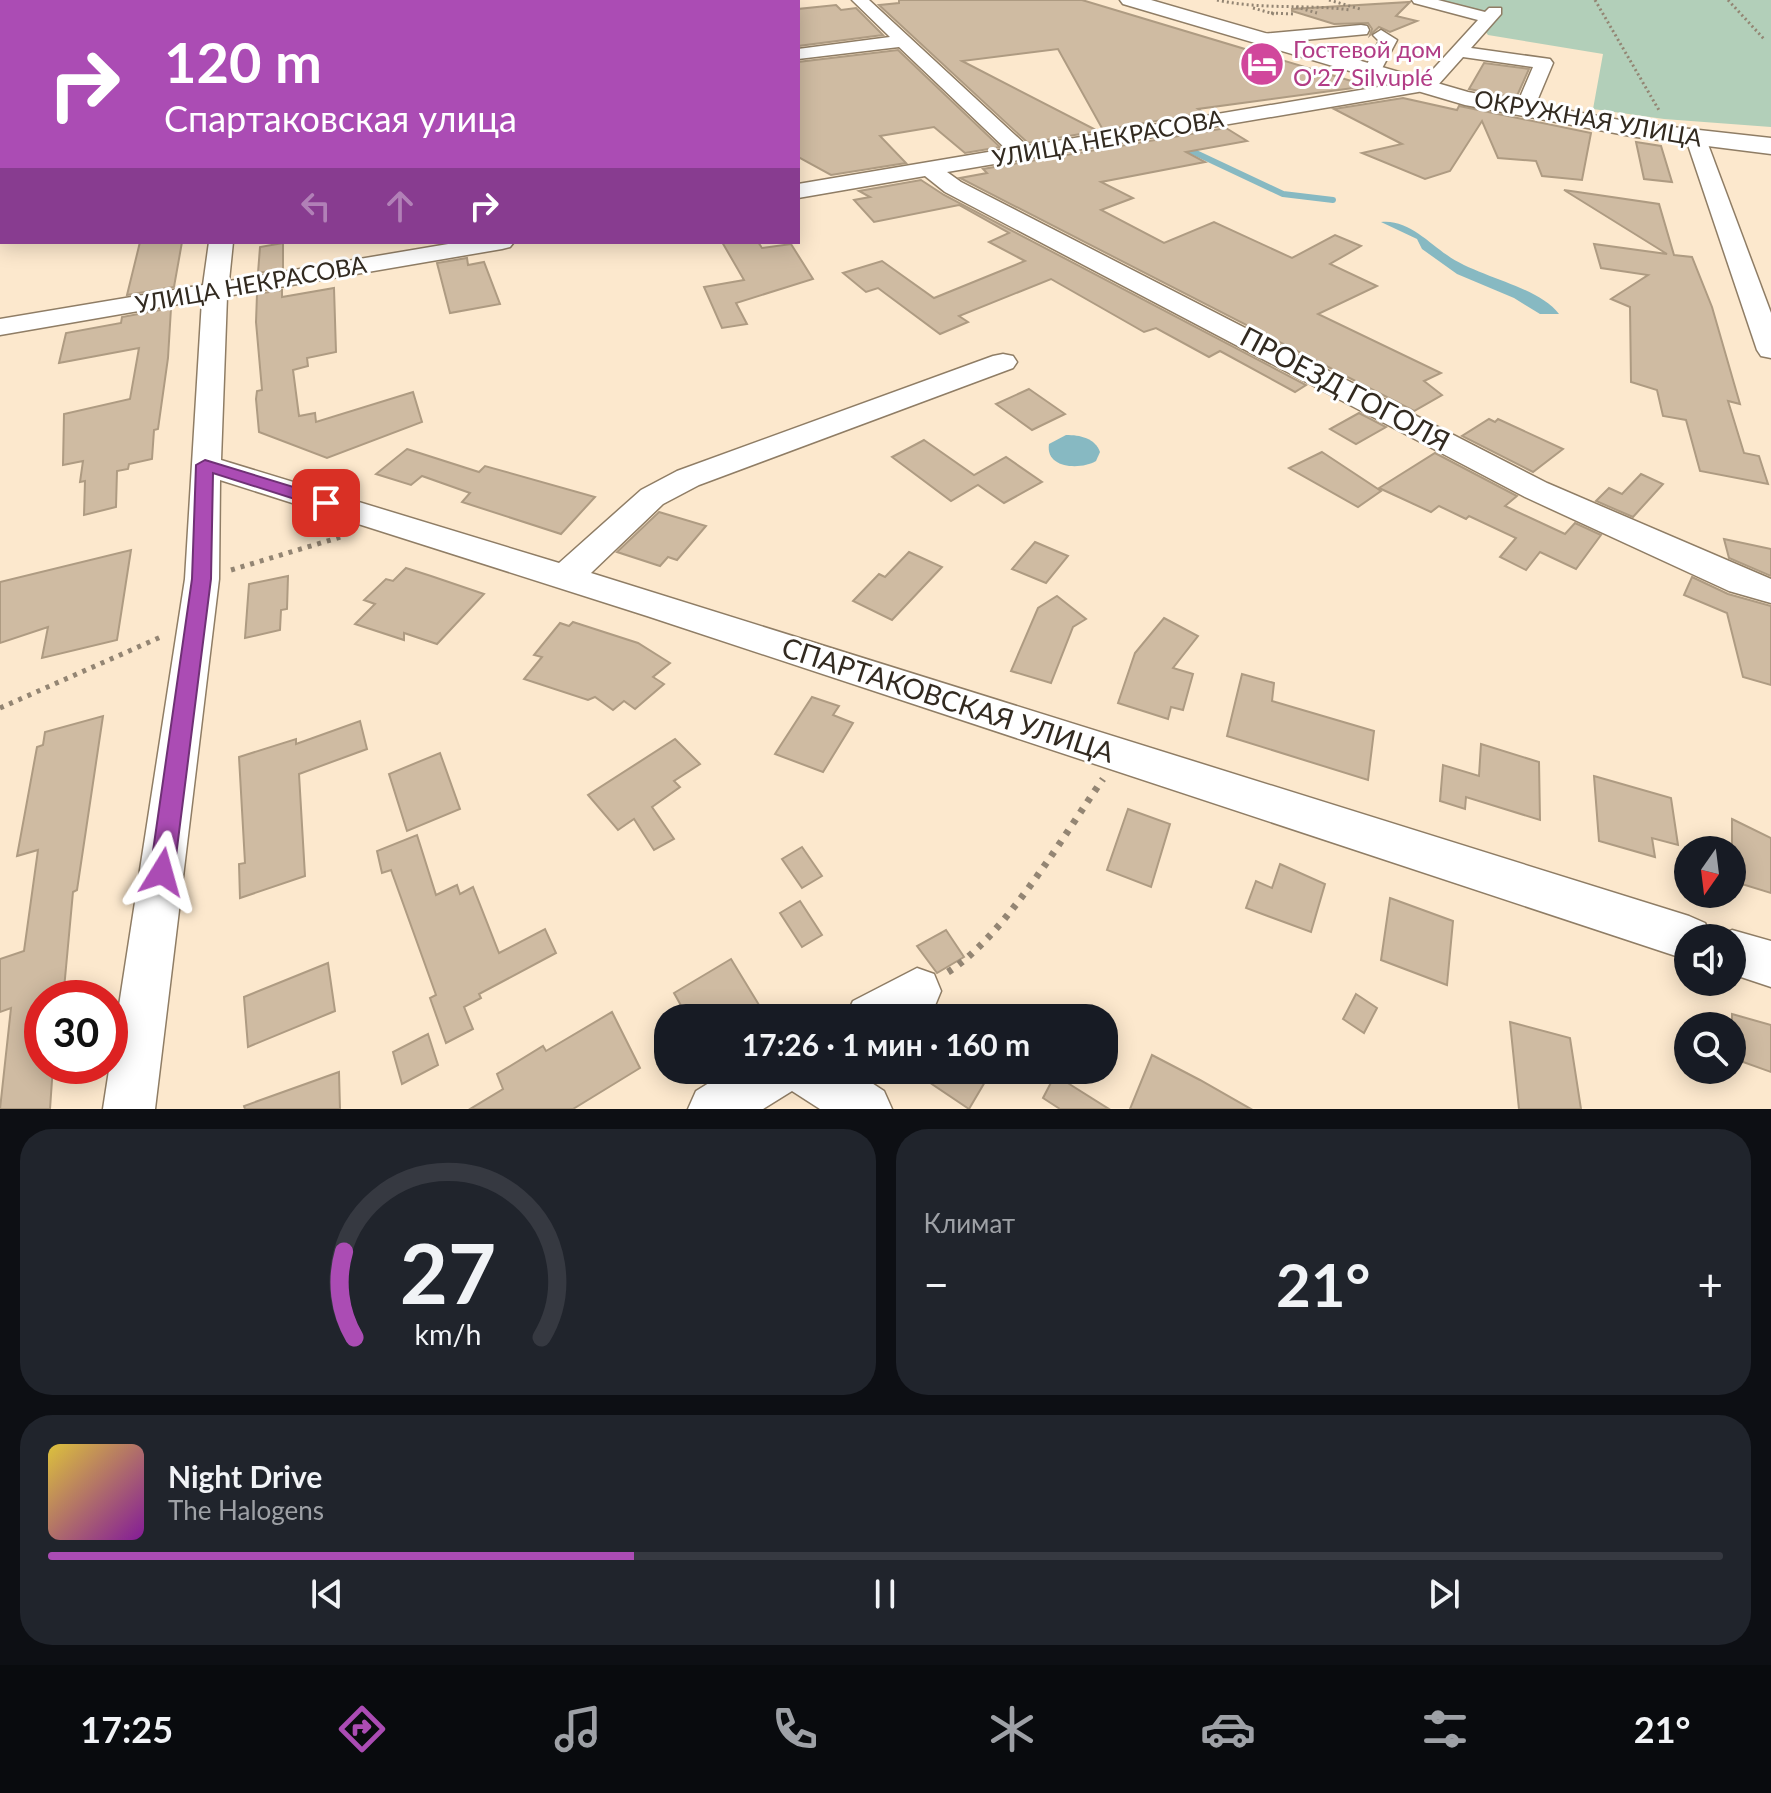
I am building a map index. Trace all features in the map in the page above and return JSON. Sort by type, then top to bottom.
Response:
[{"type":"main road","name":"ОКРУЖНАЯ УЛИЦА","points":[[1130,0],[1418,86],[1525,109],[1696,139],[1771,146]]},
{"type":"street","points":[[860,0],[1022,153]]},
{"type":"street","points":[[1418,86],[1432,81],[1492,14],[1420,0]]},
{"type":"street","points":[[1436,25],[1451,8]]},
{"type":"street","points":[[1262,39],[1361,30]]},
{"type":"street","points":[[1372,72],[1388,40],[1381,35]]},
{"type":"street","points":[[800,54],[903,41]]},
{"type":"street","points":[[1459,51],[1544,63],[1525,109]]},
{"type":"street","name":"УЛИЦА НЕКРАСОВА","points":[[800,191],[1418,86]]},
{"type":"street","points":[[1696,139],[1771,350]]},
{"type":"street","name":"ПРОЕЗД ГОГОЛЯ","points":[[929,169],[953,187],[1536,490],[1741,582],[1771,591]]},
{"type":"street","points":[[129,1109],[202,579],[205,465],[221,244]]},
{"type":"street","name":"УЛИЦА НЕКРАСОВА","points":[[0,327],[490,244]]},
{"type":"street","points":[[564,578],[652,497],[688,478],[1003,362]]},
{"type":"street","name":"СПАРТАКОВСКАЯ УЛИЦА","points":[[205,465],[1674,933]]},
{"type":"street","points":[[1746,956],[1771,964]]},
{"type":"street","points":[[894,1004],[917,991]]},
{"type":"street","points":[[714,1109],[756,1084]]},
{"type":"street","points":[[828,1084],[866,1109]]},
{"type":"path","points":[[1217,0],[1289,18]]},
{"type":"path","points":[[1312,0],[1322,14]]},
{"type":"path","points":[[1248,7],[1286,4],[1362,8],[1329,0]]},
{"type":"path","points":[[1595,0],[1664,119]]},
{"type":"path","points":[[1728,0],[1764,39]]},
{"type":"path","points":[[1286,4],[1322,14]]},
{"type":"path","points":[[1271,13],[1322,14]]},
{"type":"path","points":[[202,579],[387,522]]},
{"type":"path","points":[[0,708],[197,620]]},
{"type":"path","points":[[917,991],[964,962],[983,945],[1120,755]]},
{"type":"green space","points":[[1429,0],[1771,0],[1771,127],[1664,119],[1593,109],[1603,54],[1488,35],[1469,10]]},
{"type":"water","points":[[1381,222],[1400,224],[1417,232],[1460,263],[1537,296],[1559,314],[1540,314],[1514,298],[1457,274],[1422,249],[1417,239]]},
{"type":"water","points":[[1066,435],[1095,443],[1100,452],[1096,461],[1082,466],[1058,463],[1049,452],[1049,444]]},
{"type":"building","points":[[899,0],[1082,0],[1368,86],[1198,109],[1204,113],[1103,130],[1058,49],[962,61],[1098,131],[1028,143],[879,5],[899,3]]},
{"type":"building","points":[[1410,2],[1396,16],[1417,21],[1390,32],[1379,27],[1370,35],[1372,29],[1368,23],[1334,24],[1292,11],[1292,9]]},
{"type":"building","points":[[836,5],[841,10],[856,8],[883,35],[800,46],[800,9]]},
{"type":"building","points":[[898,50],[1000,147],[965,153],[934,127],[880,136],[906,163],[831,175],[800,158],[800,62]]},
{"type":"building","points":[[1484,63],[1529,69],[1516,98],[1469,89]]},
{"type":"building","points":[[1403,98],[1591,133],[1582,180],[1542,176],[1536,161],[1498,158],[1482,121],[1450,171],[1425,179],[1362,153],[1402,144],[1334,109]]},
{"type":"building","points":[[1226,128],[1247,141],[1186,152],[1205,162],[1101,182],[1133,198],[1101,210],[1164,243],[1214,222],[1292,258],[1335,235],[1361,246],[1330,264],[1377,286],[1318,314],[1441,373],[1424,381],[1442,395],[1414,411],[960,178],[987,173],[983,169]]},
{"type":"building","points":[[1636,142],[1661,146],[1672,182],[1644,179]]},
{"type":"building","points":[[921,180],[944,195],[1306,385],[1295,392],[1220,351],[1209,357],[1156,328],[1144,332],[1051,279],[959,316],[968,322],[940,334],[878,288],[866,292],[843,273],[882,261],[934,298],[1025,261],[989,242],[1009,233],[959,205],[874,222],[854,200],[870,197],[859,191]]},
{"type":"building","points":[[1564,190],[1659,204],[1674,255],[1692,257],[1712,307],[1740,404],[1728,401],[1744,453],[1759,456],[1768,484],[1700,471],[1686,420],[1663,416],[1657,390],[1631,382],[1630,307],[1611,299],[1648,275],[1601,268],[1594,244],[1667,254]]},
{"type":"building","points":[[140,244],[182,244],[174,287],[127,295]]},
{"type":"building","points":[[283,244],[283,269],[258,273],[260,247]]},
{"type":"building","points":[[723,244],[759,244],[762,248],[791,244],[813,279],[736,303],[747,324],[722,328],[704,287],[744,280]]},
{"type":"building","points":[[467,258],[468,265],[484,262],[500,304],[450,313],[437,263]]},
{"type":"building","points":[[334,288],[336,352],[307,358],[308,366],[293,370],[299,416],[315,413],[316,422],[413,392],[422,422],[327,458],[259,432],[256,399],[257,391],[262,390],[256,322],[257,294],[282,290],[282,297]]},
{"type":"building","points":[[171,308],[168,358],[158,429],[154,430],[152,459],[129,464],[128,469],[117,471],[116,507],[84,515],[85,481],[80,482],[83,461],[63,465],[64,414],[130,399],[139,348],[59,363],[66,333],[121,323],[122,317]]},
{"type":"building","points":[[1029,389],[1065,414],[1032,430],[996,404]]},
{"type":"building","points":[[1359,413],[1386,427],[1356,444],[1330,429]]},
{"type":"building","points":[[1489,419],[1495,422],[1498,419],[1563,449],[1533,472],[1462,436]]},
{"type":"building","points":[[924,440],[974,475],[1006,457],[1042,482],[1004,503],[978,485],[951,501],[892,457]]},
{"type":"building","points":[[407,449],[479,472],[485,466],[595,497],[561,534],[462,502],[470,493],[422,476],[411,485],[376,474]]},
{"type":"building","points":[[1322,452],[1381,491],[1358,507],[1289,468]]},
{"type":"building","points":[[1435,453],[1517,496],[1505,506],[1565,534],[1575,523],[1601,535],[1576,569],[1540,552],[1526,570],[1500,557],[1516,538],[1439,506],[1431,512],[1379,488]]},
{"type":"building","points":[[1641,474],[1663,484],[1633,517],[1596,501],[1609,488],[1622,494]]},
{"type":"building","points":[[659,512],[706,526],[677,560],[668,557],[660,566],[617,552]]},
{"type":"building","points":[[1724,539],[1771,549],[1771,576],[1729,558]]},
{"type":"building","points":[[1035,542],[1068,556],[1046,583],[1012,569]]},
{"type":"building","points":[[131,550],[117,640],[42,658],[48,627],[0,643],[0,582]]},
{"type":"building","points":[[909,552],[942,567],[892,620],[853,601],[879,574],[885,577]]},
{"type":"building","points":[[406,568],[484,594],[437,644],[404,633],[404,640],[355,624],[375,604],[364,600],[386,579],[393,581]]},
{"type":"building","points":[[288,576],[287,609],[281,610],[280,630],[245,638],[249,584]]},
{"type":"building","points":[[1692,577],[1728,594],[1771,606],[1771,685],[1743,677],[1727,613],[1684,595]]},
{"type":"building","points":[[1057,596],[1086,619],[1073,627],[1051,683],[1011,671],[1038,608]]},
{"type":"building","points":[[1164,618],[1198,636],[1173,668],[1193,674],[1183,710],[1171,707],[1168,719],[1118,703],[1135,653]]},
{"type":"building","points":[[573,622],[638,643],[670,663],[653,677],[664,684],[635,709],[624,701],[613,710],[595,697],[588,700],[524,679],[542,657],[534,655],[560,623],[569,626]]},
{"type":"building","points":[[1242,674],[1274,683],[1272,701],[1374,731],[1368,780],[1227,736]]},
{"type":"building","points":[[812,697],[839,706],[833,715],[853,723],[823,772],[775,754]]},
{"type":"building","points":[[103,716],[77,890],[73,892],[65,980],[24,980],[24,1084],[52,1084],[50,1109],[0,1109],[11,1008],[0,1012],[0,959],[24,951],[38,850],[17,856],[37,747],[43,745],[45,732]]},
{"type":"building","points":[[360,721],[367,749],[299,774],[305,876],[240,898],[239,864],[245,863],[239,757],[296,739],[296,744]]},
{"type":"building","points":[[675,739],[700,764],[674,781],[680,787],[652,807],[674,839],[654,850],[634,819],[618,830],[588,795]]},
{"type":"building","points":[[1481,744],[1539,762],[1540,820],[1466,797],[1465,809],[1440,801],[1443,765],[1479,776]]},
{"type":"building","points":[[440,753],[460,809],[407,831],[389,774]]},
{"type":"building","points":[[1594,776],[1671,798],[1677,836],[1674,836],[1674,844],[1652,838],[1655,857],[1599,841]]},
{"type":"building","points":[[1128,809],[1170,824],[1151,887],[1107,870]]},
{"type":"building","points":[[1732,819],[1771,838],[1771,893],[1746,885],[1746,836],[1732,836]]},
{"type":"building","points":[[417,835],[436,895],[457,885],[460,894],[473,887],[499,953],[545,929],[556,953],[479,994],[481,998],[464,1007],[473,1029],[446,1043],[430,998],[436,995],[391,870],[382,873],[377,851]]},
{"type":"building","points":[[802,847],[822,876],[802,888],[782,859]]},
{"type":"building","points":[[1280,864],[1325,884],[1311,932],[1246,908],[1256,881],[1272,888]]},
{"type":"building","points":[[1390,898],[1453,921],[1447,985],[1381,960]]},
{"type":"building","points":[[800,901],[822,935],[802,947],[780,913]]},
{"type":"building","points":[[946,930],[964,957],[937,973],[917,946]]},
{"type":"building","points":[[731,959],[758,1004],[680,1004],[674,993]]},
{"type":"building","points":[[328,963],[335,1011],[248,1047],[244,997]]},
{"type":"building","points":[[1356,994],[1377,1008],[1364,1033],[1343,1019]]},
{"type":"building","points":[[612,1012],[640,1068],[573,1109],[470,1109],[503,1089],[497,1074],[543,1046],[546,1051]]},
{"type":"building","points":[[1746,1018],[1771,1025],[1771,1072],[1746,1063]]},
{"type":"building","points":[[1510,1022],[1570,1038],[1581,1109],[1519,1109]]},
{"type":"building","points":[[428,1034],[438,1065],[402,1084],[393,1052]]},
{"type":"building","points":[[1152,1055],[1200,1080],[1251,1109],[1130,1109]]},
{"type":"building","points":[[339,1072],[340,1109],[245,1109],[244,1106]]},
{"type":"building","points":[[932,1084],[984,1084],[969,1109]]},
{"type":"building","points":[[1050,1084],[1069,1084],[1109,1109],[1060,1109],[1043,1098]]},
{"type":"waterway","points":[[1183,147],[1283,194],[1333,200]]},
{"type":"place","name":"Гостевой дом O'27 Silvuplé","points":[[1262,64]]},
{"type":"route","points":[[162,872],[202,579],[205,465],[326,503]]}]
